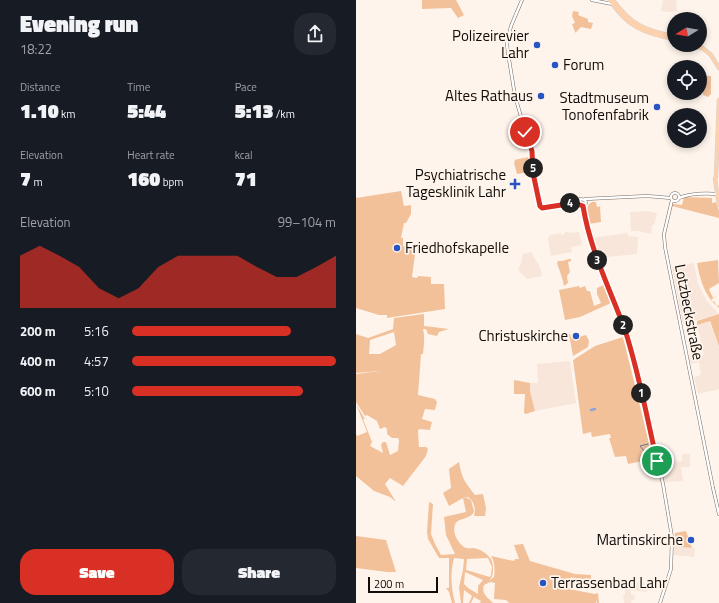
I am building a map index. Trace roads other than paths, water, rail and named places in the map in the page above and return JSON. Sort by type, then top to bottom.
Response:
[{"type":"main road","points":[[609,1],[625,16],[640,27],[656,33],[667,35]]},
{"type":"main road","points":[[609,1],[625,20],[640,30],[667,38]]},
{"type":"main road","points":[[707,52],[711,55],[719,68]]},
{"type":"main road","points":[[719,101],[716,177],[719,205]]},
{"type":"street","points":[[522,0],[511,26],[508,53],[515,96],[532,151],[533,173],[540,206],[542,208],[578,202],[581,198],[585,201],[647,196],[665,196],[673,198],[699,194],[718,194]]},
{"type":"street","points":[[592,0],[600,2],[609,1]]},
{"type":"street","points":[[673,198],[675,193],[679,197]]},
{"type":"street","name":"Lotzbeckstraße","points":[[673,198],[664,237],[719,514]]},
{"type":"street","points":[[585,201],[583,206],[596,256],[624,329],[631,352],[668,507],[672,542],[671,569],[660,603]]},
{"type":"street","points":[[578,202],[583,206]]},
{"type":"waterway","points":[[591,410],[595,409]]},
{"type":"waterway","points":[[644,451],[640,446],[648,444]]},
{"type":"place","name":"Polizeirevier Lahr","points":[[537,45]]},
{"type":"place","name":"Forum","points":[[555,65]]},
{"type":"place","name":"Altes Rathaus","points":[[541,96]]},
{"type":"place","name":"Stadtmuseum Tonofenfabrik","points":[[657,107]]},
{"type":"place","name":"Psychiatrische Tagesklinik Lahr","points":[[515,184]]},
{"type":"place","name":"Friedhofskapelle","points":[[397,248]]},
{"type":"place","name":"Christuskirche","points":[[576,336]]},
{"type":"place","name":"Martinskirche","points":[[691,540]]},
{"type":"place","name":"Terrassenbad Lahr","points":[[543,583]]}]
